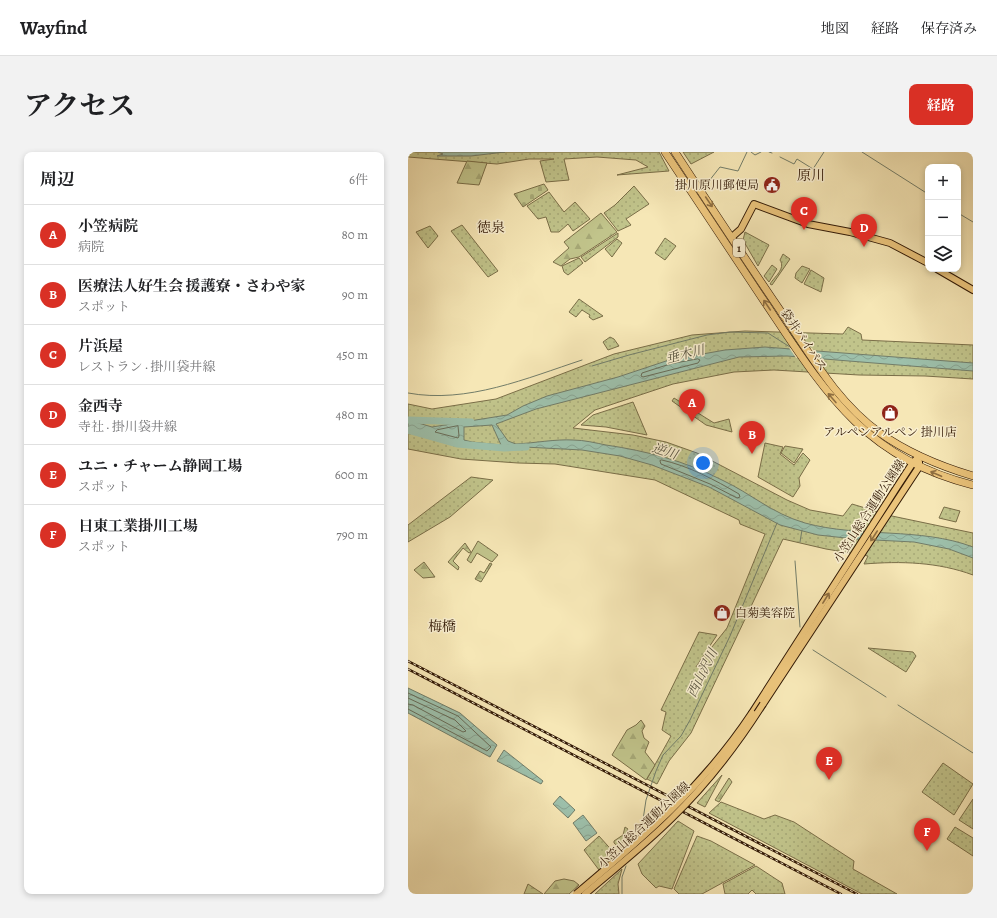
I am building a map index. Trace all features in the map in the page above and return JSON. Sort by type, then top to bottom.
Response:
[{"type":"highway","name":"袋井バイパス","points":[[665,152],[788,337],[834,401],[863,430],[883,446],[915,465],[945,478],[973,485]]},
{"type":"highway","name":"袋井バイパス","points":[[677,155],[798,338],[824,375],[853,408],[878,432],[920,456],[973,476]]},
{"type":"main road","points":[[732,237],[741,229],[754,204],[808,224],[850,232],[890,243],[925,262]]},
{"type":"main road","points":[[942,272],[973,290]]},
{"type":"main road","name":"小笠山総合運動公園線","points":[[585,894],[672,818],[696,794],[732,751],[886,518],[920,456]]},
{"type":"main road","name":"小笠山総合運動公園線","points":[[576,894],[645,835],[688,795],[727,749],[752,713],[877,518],[915,465]]},
{"type":"green space","points":[[408,152],[659,152],[669,171],[617,175],[648,167],[636,160],[597,157],[564,159],[569,180],[546,182],[540,161],[554,159],[529,159],[497,164],[408,157]]},
{"type":"green space","points":[[683,152],[714,152],[691,164]]},
{"type":"green space","points":[[467,161],[487,163],[479,185],[457,183]]},
{"type":"green space","points":[[544,184],[548,190],[523,207],[514,194]]},
{"type":"green space","points":[[634,186],[649,204],[626,219],[631,225],[618,231],[604,213],[615,205]]},
{"type":"green space","points":[[549,192],[564,212],[575,202],[590,219],[573,231],[568,224],[559,232],[551,232],[546,217],[538,219],[527,206]]},
{"type":"green space","points":[[601,213],[617,232],[579,257],[570,259],[561,266],[553,262],[569,248],[564,242]]},
{"type":"green space","points":[[462,225],[498,271],[488,277],[451,231]]},
{"type":"green space","points":[[430,226],[438,236],[428,248],[416,232]]},
{"type":"green space","points":[[745,232],[769,245],[758,266],[743,240]]},
{"type":"green space","points":[[618,233],[618,237],[585,262],[581,257]]},
{"type":"green space","points":[[665,238],[676,246],[665,260],[655,253]]},
{"type":"green space","points":[[617,239],[622,243],[612,257],[605,249]]},
{"type":"green space","points":[[783,254],[790,259],[772,285],[770,284],[781,270],[782,267],[780,260]]},
{"type":"green space","points":[[579,258],[583,263],[568,275],[564,272],[562,266]]},
{"type":"green space","points":[[772,265],[777,269],[769,282],[764,276]]},
{"type":"green space","points":[[802,266],[810,269],[802,283],[795,278],[796,273]]},
{"type":"green space","points":[[811,270],[824,278],[821,292],[804,284]]},
{"type":"green space","points":[[579,299],[603,316],[593,320],[589,317],[590,315],[582,310],[576,317],[569,312]]},
{"type":"green space","points":[[848,327],[861,334],[862,340],[973,345],[973,379],[774,370],[734,372],[673,384],[595,410],[573,428],[633,435],[666,442],[697,453],[787,500],[810,510],[843,516],[852,504],[892,516],[973,533],[973,575],[946,567],[933,565],[906,563],[864,564],[868,556],[826,549],[783,539],[691,733],[669,761],[657,784],[647,779],[671,736],[662,730],[666,712],[661,710],[699,632],[717,635],[696,667],[727,628],[765,534],[740,524],[739,520],[655,480],[555,464],[461,459],[408,449],[408,404],[432,409],[496,399],[614,354],[692,335],[745,331],[843,334]]},
{"type":"green space","points":[[610,337],[614,339],[619,346],[608,350],[603,342]]},
{"type":"green space","points":[[674,398],[714,423],[729,419],[732,432],[706,425],[672,401]]},
{"type":"green space","points":[[633,402],[647,435],[606,427],[581,425],[593,415]]},
{"type":"green space","points":[[765,443],[783,447],[780,454],[794,465],[803,453],[810,460],[799,478],[800,486],[793,497],[758,477]]},
{"type":"green space","points":[[785,446],[803,449],[794,463],[781,453]]},
{"type":"green space","points":[[471,477],[493,480],[450,517],[408,542],[408,525]]},
{"type":"green space","points":[[944,507],[960,511],[956,522],[939,518]]},
{"type":"green space","points":[[478,541],[498,555],[492,562],[477,553],[471,563],[467,560]]},
{"type":"green space","points":[[465,543],[471,552],[469,553],[463,548],[453,561],[459,567],[458,570],[448,562]]},
{"type":"green space","points":[[424,562],[435,577],[423,578],[414,570]]},
{"type":"green space","points":[[490,563],[492,564],[481,582],[475,579],[480,571],[484,573]]},
{"type":"green space","points":[[868,648],[913,652],[916,656],[906,672]]},
{"type":"green space","points":[[641,720],[645,726],[642,731],[644,738],[649,742],[645,752],[655,765],[646,780],[612,755],[627,730]]},
{"type":"green space","points":[[943,763],[973,784],[954,815],[922,792]]},
{"type":"green space","points":[[722,775],[705,807],[697,803]]},
{"type":"green space","points":[[729,778],[732,782],[719,802],[715,800]]},
{"type":"green space","points":[[973,799],[973,829],[959,820]]},
{"type":"green space","points":[[721,802],[764,819],[775,815],[794,822],[854,861],[853,869],[897,894],[862,894],[709,813]]},
{"type":"green space","points":[[678,821],[694,831],[672,889],[659,886],[656,888],[642,874],[638,864]]},
{"type":"green space","points":[[625,827],[628,829],[624,842],[622,842],[621,849],[614,843],[614,841],[623,835]]},
{"type":"green space","points":[[955,827],[973,838],[973,856],[947,839]]},
{"type":"green space","points":[[599,836],[616,855],[599,870],[584,850]]},
{"type":"green space","points":[[697,836],[711,841],[755,865],[702,894],[679,894],[674,889]]},
{"type":"green space","points":[[756,866],[782,883],[785,894],[756,894],[752,890],[748,894],[725,894],[723,884]]},
{"type":"green space","points":[[622,869],[618,884],[619,894],[595,894]]},
{"type":"green space","points":[[564,879],[574,881],[579,885],[569,894],[544,894],[555,881]]},
{"type":"green space","points":[[528,884],[543,894],[524,894]]},
{"type":"water","points":[[438,152],[505,152],[471,156],[437,156],[443,154]]},
{"type":"water","points":[[765,347],[973,363],[973,371],[787,356],[739,357],[536,409],[496,424],[508,441],[516,444],[577,440],[621,447],[651,454],[680,462],[708,473],[733,485],[772,509],[805,523],[826,528],[932,537],[953,541],[973,547],[973,558],[949,549],[914,542],[855,539],[818,535],[780,525],[709,487],[652,465],[620,456],[582,450],[466,444],[408,431],[408,420],[432,427],[507,415],[523,406],[547,396],[618,377],[669,360],[725,350]],"holes":[[[492,425],[501,445],[464,440],[464,427]]]},
{"type":"water","points":[[408,688],[460,713],[497,745],[490,757],[408,713]]},
{"type":"water","points":[[504,750],[543,781],[541,784],[497,761]]},
{"type":"water","points":[[560,796],[575,810],[568,818],[553,804]]},
{"type":"water","points":[[583,815],[597,833],[586,841],[573,823]]},
{"type":"pier","points":[[788,346],[812,348],[821,360],[796,358]]},
{"type":"waterway","points":[[709,181],[720,167],[738,171],[747,152]]},
{"type":"waterway","points":[[751,152],[755,155],[761,152]]},
{"type":"waterway","points":[[780,157],[794,164],[797,159],[813,169],[824,152]]},
{"type":"waterway","points":[[862,152],[925,192]]},
{"type":"waterway","points":[[961,215],[973,222]]},
{"type":"waterway","points":[[592,366],[707,335],[730,332],[768,333],[793,349]]},
{"type":"waterway","points":[[408,393],[452,395],[474,392],[518,381],[582,360]]},
{"type":"waterway","name":"垂木川","points":[[408,420],[471,422]]},
{"type":"waterway","name":"逆川","points":[[408,430],[457,444],[504,448],[526,447]]},
{"type":"waterway","name":"西山沢川","points":[[641,833],[646,800],[663,755],[681,736],[690,720],[730,636],[777,523]]},
{"type":"waterway","points":[[800,542],[802,530]]},
{"type":"waterway","points":[[795,561],[800,627]]},
{"type":"waterway","points":[[813,650],[886,697]]},
{"type":"waterway","points":[[898,705],[973,753]]},
{"type":"waterway","name":"西山沢川","points":[[622,894],[622,877],[626,866]]},
{"type":"railway","points":[[408,661],[857,894]]},
{"type":"railway","points":[[408,669],[841,894]]},
{"type":"place","name":"掛川原川郵便局","points":[[772,185]]},
{"type":"place","name":"片浜屋","points":[[804,230]]},
{"type":"place","name":"金西寺","points":[[864,247]]},
{"type":"place","name":"アルペンアルペン 掛川店","points":[[890,413]]},
{"type":"place","name":"小笠病院","points":[[692,422]]},
{"type":"place","name":"医療法人好生会 援護寮・さわや家","points":[[752,454]]},
{"type":"place","name":"白菊美容院","points":[[722,613]]},
{"type":"place","name":"ユニ・チャーム静岡工場","points":[[829,780]]},
{"type":"place","name":"日東工業掛川工場","points":[[927,851]]},
{"type":"district","name":"原川","points":[[811,175]]},
{"type":"district","name":"徳泉","points":[[491,227]]},
{"type":"district","name":"梅橋","points":[[442,626]]}]
